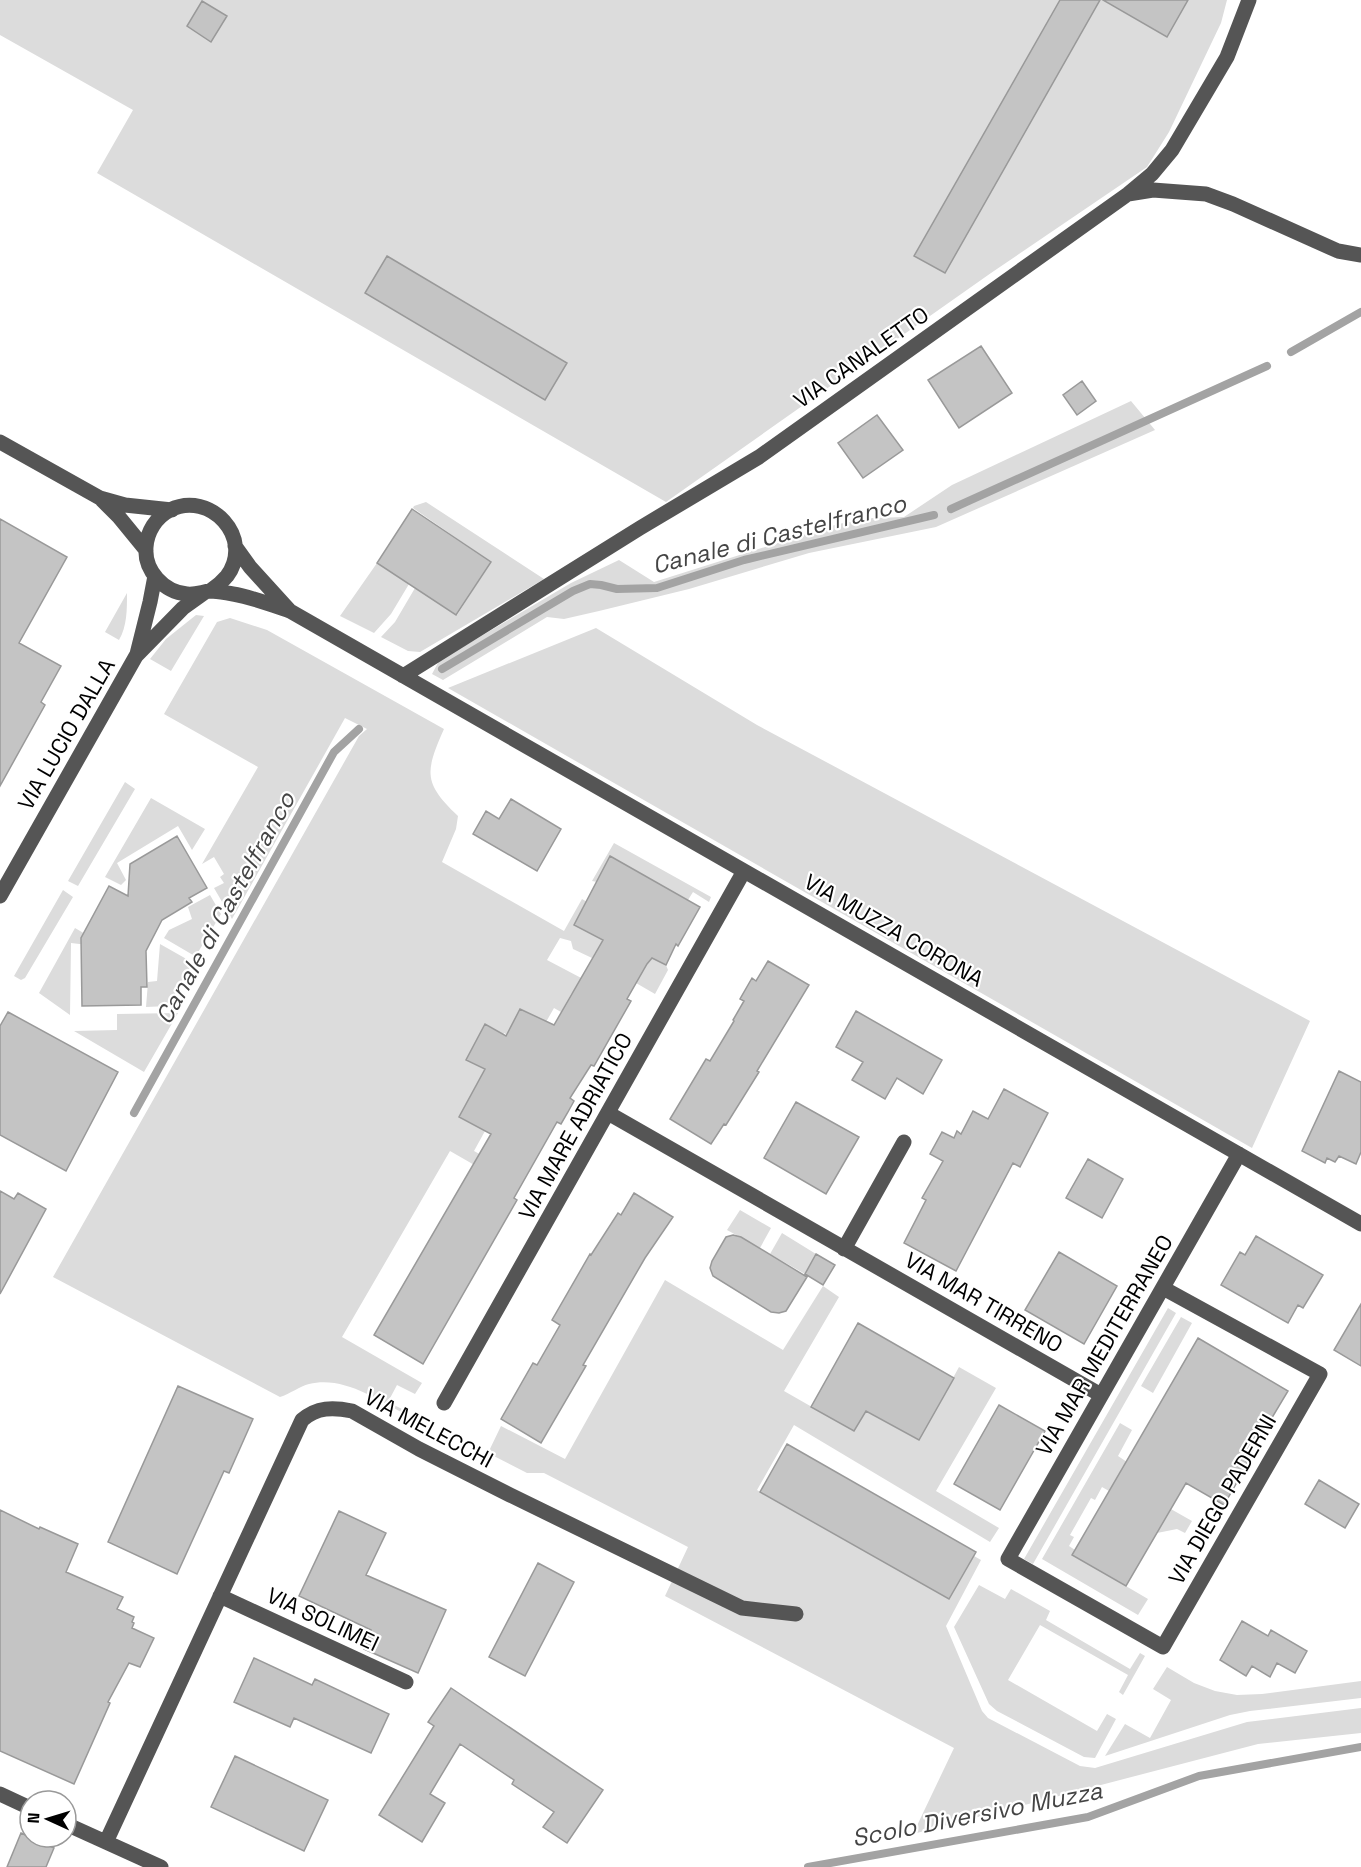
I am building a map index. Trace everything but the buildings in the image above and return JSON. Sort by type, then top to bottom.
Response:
[{"type":"street","points":[[1128,194],[1152,174],[1178,141],[1227,57],[1250,0]]},
{"type":"street","name":"VIA CANALETTO","points":[[404,676],[640,528],[759,457],[1128,194],[1153,190],[1206,194],[1338,251],[1361,255]]},
{"type":"street","points":[[0,442],[100,498],[124,505],[172,510]]},
{"type":"street","points":[[100,498],[146,550]]},
{"type":"street","points":[[188,505],[212,510],[230,528],[235,546],[250,567],[290,611],[235,594],[208,592],[188,595],[167,587],[154,576],[146,550],[150,531],[156,521],[172,510],[188,505]]},
{"type":"street","points":[[208,592],[228,575],[233,563],[235,546]]},
{"type":"street","name":"VIA LUCIO DALLA","points":[[136,656],[150,602],[154,576]]},
{"type":"street","name":"VIA LUCIO DALLA","points":[[0,896],[136,656],[183,608],[208,592]]},
{"type":"street","name":"VIA MUZZA CORONA","points":[[290,611],[1361,1224]]},
{"type":"street","name":"VIA MARE ADRIATICO","points":[[444,1403],[744,871]]},
{"type":"street","name":"VIA MAR TIRRENO","points":[[608,1113],[1101,1395]]},
{"type":"street","points":[[844,1249],[904,1142]]},
{"type":"street","name":"VIA MAR MEDITERRANEO","points":[[1008,1558],[1239,1154]]},
{"type":"street","name":"VIA DIEGO PADERNI","points":[[1008,1558],[1163,1647],[1270,1464],[1320,1374],[1163,1288]]},
{"type":"street","name":"VIA MELECCHI","points":[[106,1842],[302,1420],[313,1412],[340,1408],[352,1412],[510,1495],[742,1608],[796,1614]]},
{"type":"street","name":"VIA SOLIMEI","points":[[220,1596],[406,1682]]},
{"type":"street","points":[[0,1794],[18,1802]]},
{"type":"street","points":[[78,1829],[161,1867]]},
{"type":"shaded area","points":[[0,0],[1227,0],[1221,23],[1169,132],[1147,167],[991,273],[666,502],[97,173],[133,110],[0,35]]},
{"type":"shaded area","points":[[1131,401],[1155,430],[936,527],[809,553],[689,589],[599,611],[564,619],[547,617],[443,680],[432,674],[439,661],[571,583],[619,560],[654,582],[838,524],[873,518],[904,517],[952,485]]},
{"type":"shaded area","points":[[426,502],[544,579],[420,652],[408,651],[381,637],[395,622],[415,588],[457,615],[491,562],[413,508]]},
{"type":"shaded area","points":[[377,563],[409,584],[391,614],[374,633],[340,616]]},
{"type":"shaded area","points":[[127,593],[127,612],[119,640],[105,632]]},
{"type":"shaded area","points":[[196,615],[204,616],[171,671],[150,659],[166,639]]},
{"type":"shaded area","points":[[230,618],[267,630],[444,729],[433,756],[431,776],[438,795],[458,816],[456,829],[442,862],[564,931],[582,899],[615,918],[603,940],[647,964],[652,958],[666,965],[668,970],[655,994],[636,983],[638,979],[595,953],[592,958],[573,949],[571,941],[560,938],[547,960],[585,980],[571,994],[561,1012],[554,1008],[534,1043],[570,1069],[504,1033],[459,1117],[485,1131],[474,1151],[516,1174],[522,1184],[518,1190],[450,1151],[342,1337],[422,1383],[415,1394],[397,1385],[388,1402],[406,1411],[405,1414],[359,1390],[335,1383],[309,1384],[280,1397],[53,1277],[359,736],[367,729],[345,718],[232,919],[214,888],[224,883],[220,877],[224,874],[214,857],[202,864],[258,767],[164,714],[217,622]]},
{"type":"shaded area","points":[[596,628],[757,725],[1310,1021],[1252,1148],[448,688]]},
{"type":"shaded area","points":[[125,782],[135,789],[78,886],[68,881]]},
{"type":"shaded area","points":[[151,798],[205,829],[192,850],[178,826],[117,863],[126,880],[121,885],[105,877]]},
{"type":"shaded area","points":[[614,843],[711,897],[709,902],[693,892],[688,900],[592,881]]},
{"type":"shaded area","points":[[63,890],[73,897],[25,978],[21,980],[14,976]]},
{"type":"shaded area","points":[[210,895],[221,914],[197,954],[193,955],[164,938],[169,930],[192,919],[188,907]]},
{"type":"shaded area","points":[[75,928],[92,938],[88,945],[71,943],[70,1015],[39,993]]},
{"type":"shaded area","points":[[160,944],[190,961],[191,966],[168,1006],[146,1007],[148,982],[157,981]]},
{"type":"shaded area","points":[[178,1013],[144,1072],[74,1031],[117,1030],[117,1014]]},
{"type":"shaded area","points":[[740,1210],[771,1228],[760,1248],[727,1230]]},
{"type":"shaded area","points":[[782,1233],[816,1254],[805,1274],[770,1254]]},
{"type":"shaded area","points":[[665,1280],[783,1350],[823,1286],[839,1297],[784,1391],[854,1431],[866,1411],[919,1440],[959,1367],[996,1388],[936,1491],[999,1528],[990,1542],[794,1425],[757,1490],[949,1599],[974,1556],[981,1560],[946,1626],[982,1711],[988,1718],[1080,1766],[1095,1768],[1247,1722],[1361,1708],[1361,1733],[1258,1744],[913,1834],[954,1748],[665,1596],[688,1547],[544,1473],[527,1473],[488,1453],[501,1426],[565,1459]]},
{"type":"shaded area","points":[[1168,1308],[1176,1313],[1033,1564],[1024,1559]]},
{"type":"shaded area","points":[[1181,1317],[1192,1323],[1153,1393],[1141,1386]]},
{"type":"shaded area","points":[[1120,1423],[1132,1430],[1118,1456],[1127,1462],[1109,1491],[1102,1487],[1095,1500],[1091,1498],[1070,1535],[1074,1537],[1069,1546],[1075,1550],[1073,1555],[1148,1599],[1138,1615],[1042,1559]]},
{"type":"shaded area","points":[[1139,1491],[1192,1521],[1185,1533],[1177,1529],[1157,1533]]},
{"type":"shaded area","points":[[979,1585],[1005,1599],[1011,1589],[1050,1611],[1046,1620],[1130,1669],[1140,1653],[1145,1656],[1123,1695],[1119,1692],[1128,1675],[1040,1625],[1008,1680],[1097,1731],[1107,1714],[1116,1719],[1095,1758],[1084,1757],[997,1711],[989,1704],[954,1627]]},
{"type":"shaded area","points":[[1167,1667],[1194,1683],[1215,1691],[1237,1695],[1262,1694],[1361,1681],[1361,1698],[1230,1715],[1105,1756],[1125,1724],[1150,1738],[1171,1700],[1153,1689]]},
{"type":"waterway","name":"Canale di Castelfranco","points":[[1291,352],[1361,312]]},
{"type":"waterway","name":"Canale di Castelfranco","points":[[951,509],[1267,366]]},
{"type":"waterway","name":"Canale di Castelfranco","points":[[442,669],[573,591],[590,584],[617,589],[657,588],[744,560],[934,515]]},
{"type":"waterway","name":"Canale di Castelfranco","points":[[134,1113],[334,752],[359,729]]},
{"type":"waterway","name":"Scolo Diversivo Muzza","points":[[808,1867],[1088,1817],[1199,1776],[1361,1747]]}]
